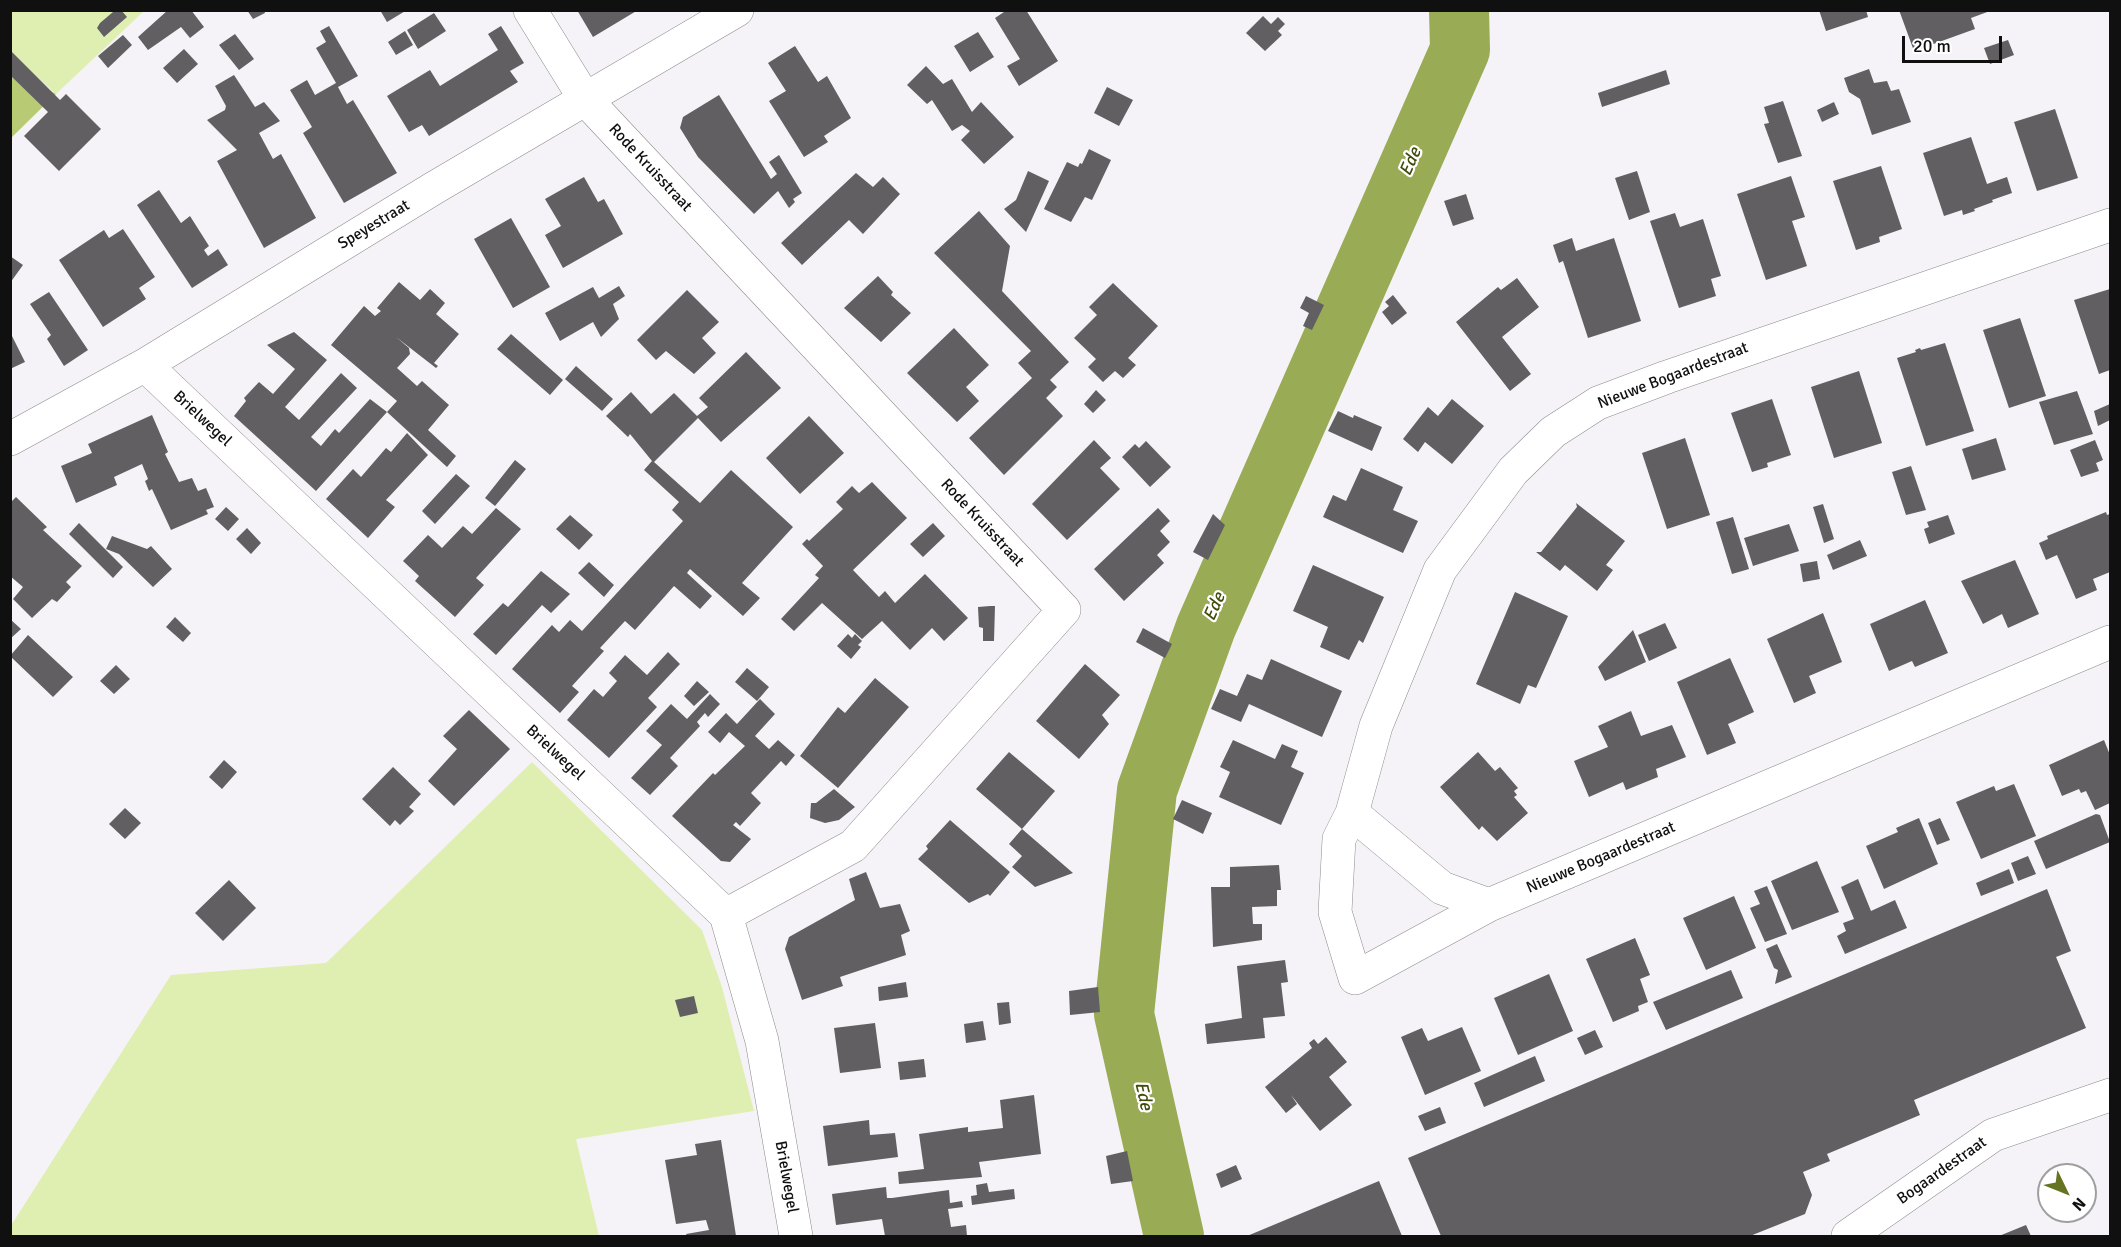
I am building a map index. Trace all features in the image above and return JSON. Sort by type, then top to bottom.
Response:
[{"type":"street","points":[[530,10],[585,99]]},
{"type":"street","name":"Speyestraat","points":[[10,439],[145,365],[585,99],[737,10]]},
{"type":"street","name":"Rode Kruisstraat","points":[[585,99],[1064,610],[853,846],[726,915]]},
{"type":"street","name":"Nieuwe Bogaardestraat","points":[[2110,225],[1647,384],[1598,403],[1553,432],[1513,471],[1440,570],[1376,726],[1352,813],[1339,838],[1335,912],[1355,978],[1489,905],[2110,642]]},
{"type":"street","name":"Brielwegel","points":[[145,365],[726,915],[762,1041],[796,1236]]},
{"type":"street","points":[[1352,813],[1442,888],[1489,905]]},
{"type":"street","name":"Bogaardestraat","points":[[1848,1236],[1993,1135],[2110,1095]]},
{"type":"green space","points":[[11,11],[144,11],[56,94],[11,54]]},
{"type":"green space","points":[[11,58],[40,85],[56,94],[11,138]]},
{"type":"green space","points":[[532,762],[702,930],[722,987],[754,1111],[576,1139],[599,1236],[11,1236],[10,1227],[171,975],[326,963]]},
{"type":"building","points":[[121,10],[127,17],[104,37],[97,28],[100,23],[113,12]]},
{"type":"building","points":[[168,10],[191,10],[204,27],[190,38],[181,27],[148,50],[138,37]]},
{"type":"building","points":[[247,10],[264,10],[265,13],[253,19]]},
{"type":"building","points":[[380,10],[407,10],[387,22]]},
{"type":"building","points":[[577,10],[638,10],[593,37]]},
{"type":"building","points":[[1007,10],[1026,10],[1058,61],[1019,86],[1007,66],[1020,59],[995,18]]},
{"type":"building","points":[[1819,10],[1866,10],[1868,17],[1826,31]]},
{"type":"building","points":[[1899,10],[1990,11],[1971,18],[1975,29],[1914,51]]},
{"type":"building","points":[[434,13],[446,31],[418,49],[407,30]]},
{"type":"building","points":[[1263,16],[1271,24],[1278,17],[1285,24],[1278,31],[1282,35],[1265,51],[1246,33]]},
{"type":"building","points":[[329,26],[358,76],[338,87],[347,104],[353,100],[397,173],[344,203],[303,133],[312,127],[290,90],[307,80],[315,95],[336,83],[316,48],[326,42],[320,31]]},
{"type":"building","points":[[501,26],[524,63],[510,71],[518,82],[429,136],[422,125],[409,132],[387,96],[430,70],[440,86],[498,50],[488,34]]},
{"type":"building","points":[[405,31],[413,45],[396,55],[388,42]]},
{"type":"building","points":[[978,32],[994,57],[970,72],[954,46]]},
{"type":"building","points":[[235,34],[254,59],[239,70],[219,45]]},
{"type":"building","points":[[123,35],[132,45],[108,68],[98,56]]},
{"type":"building","points":[[2008,40],[2014,55],[1990,64],[1984,48]]},
{"type":"building","points":[[795,46],[818,82],[827,76],[851,118],[824,136],[828,142],[804,157],[769,101],[786,91],[768,63]]},
{"type":"building","points":[[184,49],[198,64],[177,83],[163,68]]},
{"type":"building","points":[[10,50],[60,100],[66,94],[101,129],[59,171],[24,136],[48,112],[10,75]]},
{"type":"building","points":[[926,66],[943,84],[952,79],[972,112],[981,102],[1014,137],[984,164],[961,140],[970,131],[962,125],[952,131],[932,100],[927,104],[907,85]]},
{"type":"building","points":[[1869,69],[1874,83],[1887,81],[1891,91],[1899,89],[1911,122],[1872,135],[1860,99],[1849,92],[1844,78]]},
{"type":"building","points":[[1666,70],[1670,84],[1602,107],[1598,93]]},
{"type":"building","points":[[234,75],[255,107],[264,102],[280,121],[259,133],[273,159],[281,154],[316,218],[264,248],[217,161],[237,150],[207,120],[225,110],[226,106],[215,86]]},
{"type":"building","points":[[1107,87],[1133,100],[1119,126],[1094,113]]},
{"type":"building","points":[[719,95],[771,179],[777,174],[769,162],[779,155],[802,193],[793,199],[795,202],[789,208],[778,191],[754,214],[698,157],[680,128],[683,117]]},
{"type":"building","points":[[1783,101],[1802,156],[1778,163],[1764,124],[1769,123],[1764,107]]},
{"type":"building","points":[[1834,102],[1839,114],[1822,122],[1817,110]]},
{"type":"building","points":[[2055,109],[2078,178],[2037,191],[2014,122]]},
{"type":"building","points":[[1971,137],[1987,184],[2007,177],[2012,193],[1992,200],[1993,202],[1974,209],[1975,211],[1963,215],[1962,210],[1944,216],[1923,153]]},
{"type":"building","points":[[1089,149],[1111,160],[1092,200],[1085,197],[1071,222],[1044,209],[1067,162],[1078,167],[1080,163],[1082,164]]},
{"type":"building","points":[[1881,166],[1902,229],[1879,237],[1880,242],[1856,250],[1833,181]]},
{"type":"building","points":[[1028,171],[1049,181],[1026,232],[1004,209],[1016,200]]},
{"type":"building","points":[[1637,171],[1650,212],[1629,220],[1615,178]]},
{"type":"building","points":[[856,173],[873,187],[883,177],[900,194],[863,234],[849,220],[802,265],[781,243]]},
{"type":"building","points":[[1791,176],[1805,217],[1792,221],[1807,266],[1766,280],[1737,194]]},
{"type":"building","points":[[584,177],[598,202],[604,199],[623,234],[563,268],[545,235],[561,226],[545,199]]},
{"type":"building","points":[[159,190],[181,223],[190,216],[209,246],[204,250],[208,256],[218,249],[228,265],[192,288],[137,205]]},
{"type":"building","points":[[1466,194],[1474,219],[1453,226],[1444,201]]},
{"type":"building","points":[[979,211],[1010,246],[1002,291],[1069,362],[1050,380],[1057,387],[1046,398],[1063,416],[1004,475],[969,438],[1032,378],[1018,363],[1031,351],[934,253]]},
{"type":"building","points":[[1675,213],[1680,227],[1703,219],[1721,276],[1711,279],[1716,296],[1679,308],[1650,221]]},
{"type":"building","points":[[511,218],[550,287],[513,308],[474,239]]},
{"type":"building","points":[[123,229],[155,277],[139,288],[146,299],[103,327],[59,260],[104,230],[109,238]]},
{"type":"building","points":[[1572,238],[1576,251],[1614,238],[1641,321],[1588,338],[1563,261],[1559,263],[1553,245]]},
{"type":"building","points":[[10,256],[23,265],[10,283]]},
{"type":"building","points":[[878,276],[893,292],[891,295],[911,313],[881,342],[844,308]]},
{"type":"building","points":[[1517,278],[1539,307],[1502,337],[1531,374],[1510,391],[1456,322],[1498,287],[1501,290]]},
{"type":"building","points":[[399,282],[420,300],[430,289],[445,303],[436,314],[459,334],[434,363],[438,366],[436,368],[396,337],[409,348],[410,354],[397,368],[417,386],[422,381],[449,405],[428,430],[456,456],[447,467],[387,412],[397,401],[331,345],[364,306],[375,316],[381,311],[377,308]]},
{"type":"building","points":[[1113,283],[1158,326],[1128,358],[1136,365],[1123,378],[1115,371],[1103,382],[1088,367],[1096,359],[1074,338],[1097,315],[1089,307]]},
{"type":"building","points":[[619,286],[625,296],[613,304],[619,319],[601,337],[593,322],[560,341],[545,313],[593,287],[599,298]]},
{"type":"building","points":[[2110,289],[2110,370],[2099,374],[2074,300]]},
{"type":"building","points":[[687,290],[719,322],[702,338],[716,353],[694,374],[666,351],[656,360],[637,340]]},
{"type":"building","points":[[49,292],[88,350],[64,366],[47,339],[51,335],[30,304]]},
{"type":"building","points":[[1393,295],[1407,313],[1392,325],[1382,312],[1389,306],[1385,302]]},
{"type":"building","points":[[1306,296],[1324,305],[1312,330],[1303,326],[1309,313],[1300,308]]},
{"type":"building","points":[[2020,318],[2046,396],[2009,408],[1983,330]]},
{"type":"building","points":[[954,328],[989,365],[966,387],[979,401],[957,422],[907,373]]},
{"type":"building","points":[[10,332],[25,362],[10,369]]},
{"type":"building","points":[[294,332],[327,360],[285,407],[299,420],[341,373],[357,388],[311,437],[321,446],[335,429],[339,433],[370,399],[387,412],[316,491],[234,416],[246,401],[244,398],[259,382],[273,394],[295,369],[267,345]]},
{"type":"building","points":[[511,334],[563,380],[550,395],[497,349]]},
{"type":"building","points":[[1945,343],[1974,431],[1926,446],[1897,358],[1916,352],[1915,350],[1920,348],[1921,350]]},
{"type":"building","points":[[746,352],[781,388],[721,442],[698,418],[654,462],[700,503],[731,470],[793,527],[742,583],[760,598],[743,616],[690,569],[687,573],[712,596],[700,609],[674,586],[635,630],[625,621],[600,648],[604,651],[572,686],[579,692],[560,713],[512,669],[552,625],[559,632],[570,620],[582,631],[683,521],[672,510],[679,502],[644,470],[652,461],[630,434],[628,437],[606,416],[631,392],[651,414],[674,393],[697,416],[708,407],[699,398]]},
{"type":"building","points":[[576,366],[613,399],[602,411],[565,379]]},
{"type":"building","points":[[1859,371],[1882,443],[1834,458],[1811,387]]},
{"type":"building","points":[[1096,390],[1106,400],[1093,413],[1084,404]]},
{"type":"building","points":[[2077,391],[2093,434],[2054,445],[2039,402]]},
{"type":"building","points":[[1452,399],[1484,426],[1452,464],[1425,442],[1418,452],[1403,439],[1428,407],[1438,416]]},
{"type":"building","points":[[1772,399],[1791,455],[1767,463],[1768,467],[1752,472],[1731,413]]},
{"type":"building","points":[[2110,404],[2110,420],[2098,426],[2094,411]]},
{"type":"building","points":[[1338,411],[1382,427],[1372,451],[1328,431]]},
{"type":"building","points":[[152,415],[168,452],[165,454],[179,482],[192,478],[198,491],[206,488],[214,507],[206,510],[208,514],[171,530],[152,489],[149,491],[145,481],[148,479],[142,464],[114,477],[117,485],[76,503],[61,466],[92,453],[88,444]]},
{"type":"building","points":[[809,416],[844,453],[800,494],[766,458]]},
{"type":"building","points":[[407,433],[428,455],[386,500],[395,507],[368,538],[326,499],[353,469],[361,477],[386,448],[391,452]]},
{"type":"building","points":[[1685,438],[1710,515],[1667,529],[1642,453]]},
{"type":"building","points":[[1996,438],[2006,470],[1972,480],[1962,449]]},
{"type":"building","points":[[1094,440],[1111,458],[1100,468],[1120,489],[1067,540],[1032,504]]},
{"type":"building","points":[[2095,440],[2103,460],[2096,463],[2099,471],[2081,477],[2070,450]]},
{"type":"building","points":[[1146,441],[1171,467],[1150,487],[1122,457],[1135,444],[1139,448]]},
{"type":"building","points":[[515,460],[526,469],[495,506],[485,498]]},
{"type":"building","points":[[1911,466],[1926,510],[1906,515],[1892,472]]},
{"type":"building","points":[[1361,468],[1403,487],[1393,510],[1418,521],[1403,553],[1323,517],[1333,495],[1346,501]]},
{"type":"building","points":[[456,474],[470,486],[435,524],[422,511]]},
{"type":"building","points":[[872,482],[907,518],[853,570],[879,597],[885,591],[895,603],[925,574],[968,618],[944,641],[932,628],[910,650],[882,621],[862,639],[822,603],[794,631],[781,619],[819,578],[815,575],[823,566],[802,544],[807,539],[809,541],[843,509],[836,502],[852,486],[859,493]]},
{"type":"building","points":[[16,497],[47,527],[43,530],[82,566],[66,582],[71,587],[57,602],[52,599],[32,618],[13,599],[23,587],[10,576],[10,503]]},
{"type":"building","points":[[1576,503],[1625,541],[1606,565],[1613,570],[1597,591],[1565,565],[1560,571],[1536,552],[1541,552],[1577,507]]},
{"type":"building","points":[[1823,504],[1834,539],[1824,543],[1813,507]]},
{"type":"building","points":[[226,507],[239,519],[228,531],[215,519]]},
{"type":"building","points":[[496,508],[521,529],[476,578],[484,585],[455,617],[415,581],[419,576],[403,561],[428,535],[442,548],[463,526],[472,534]]},
{"type":"building","points":[[1158,508],[1170,521],[1160,531],[1170,542],[1157,555],[1164,563],[1124,601],[1094,569]]},
{"type":"building","points":[[2106,512],[2107,515],[2110,514],[2110,572],[2093,579],[2097,590],[2076,599],[2057,555],[2046,560],[2039,543],[2048,539],[2047,536]]},
{"type":"building","points":[[1213,514],[1225,525],[1208,560],[1193,552]]},
{"type":"building","points":[[570,515],[593,535],[579,550],[556,529]]},
{"type":"building","points":[[1948,515],[1955,534],[1929,544],[1924,529],[1929,527],[1927,522]]},
{"type":"building","points":[[1733,517],[1749,569],[1732,574],[1716,522]]},
{"type":"building","points":[[79,523],[123,567],[113,578],[69,534]]},
{"type":"building","points":[[933,523],[945,536],[923,557],[910,544]]},
{"type":"building","points":[[1789,524],[1799,551],[1753,566],[1744,538]]},
{"type":"building","points":[[247,528],[261,543],[251,554],[236,539]]},
{"type":"building","points":[[112,536],[147,549],[151,546],[172,569],[153,587],[119,554],[106,549]]},
{"type":"building","points":[[1860,540],[1867,556],[1833,570],[1827,555]]},
{"type":"building","points":[[2015,560],[2039,614],[2008,628],[2002,614],[1983,624],[1961,581]]},
{"type":"building","points":[[1817,561],[1820,579],[1803,582],[1800,564]]},
{"type":"building","points":[[589,562],[614,585],[604,597],[578,573]]},
{"type":"building","points":[[1313,565],[1384,597],[1363,643],[1359,640],[1349,660],[1320,647],[1328,627],[1293,611]]},
{"type":"building","points":[[541,571],[570,594],[551,613],[542,605],[496,655],[473,634],[503,603],[508,607]]},
{"type":"building","points":[[1515,592],[1568,616],[1536,688],[1528,685],[1520,704],[1476,684]]},
{"type":"building","points":[[1925,600],[1948,653],[1915,667],[1912,661],[1889,671],[1870,624]]},
{"type":"building","points":[[995,606],[994,641],[983,641],[983,628],[979,627],[978,607]]},
{"type":"building","points":[[1823,613],[1842,662],[1809,676],[1816,693],[1794,703],[1767,639]]},
{"type":"building","points":[[175,617],[191,633],[183,642],[166,627]]},
{"type":"building","points":[[10,619],[21,629],[10,639]]},
{"type":"building","points":[[1665,623],[1677,648],[1649,661],[1638,635]]},
{"type":"building","points":[[1143,628],[1172,644],[1165,658],[1136,642]]},
{"type":"building","points":[[1633,630],[1646,662],[1605,681],[1598,667]]},
{"type":"building","points":[[848,634],[852,638],[855,634],[862,641],[858,645],[861,647],[851,659],[837,646]]},
{"type":"building","points":[[28,635],[73,677],[53,697],[10,656]]},
{"type":"building","points":[[668,652],[680,664],[648,698],[657,707],[609,758],[567,720],[594,689],[603,697],[617,681],[609,673],[625,655],[647,675]]},
{"type":"building","points":[[1730,658],[1754,712],[1728,724],[1736,743],[1707,755],[1677,682]]},
{"type":"building","points":[[1271,659],[1342,691],[1322,737],[1249,704],[1241,722],[1211,709],[1220,689],[1237,696],[1247,674],[1262,680]]},
{"type":"building","points":[[1085,664],[1120,695],[1102,715],[1109,724],[1079,759],[1036,721]]},
{"type":"building","points":[[116,665],[130,679],[114,694],[100,681]]},
{"type":"building","points":[[747,668],[769,687],[757,701],[735,682]]},
{"type":"building","points":[[875,678],[909,707],[838,788],[800,756],[838,707],[845,713]]},
{"type":"building","points":[[697,681],[709,692],[694,706],[684,696]]},
{"type":"building","points":[[710,694],[720,704],[708,717],[705,713],[697,722],[700,726],[670,758],[678,766],[650,795],[631,778],[662,745],[646,731],[671,704],[687,719]]},
{"type":"building","points":[[760,699],[775,714],[755,736],[769,749],[778,740],[795,755],[786,766],[781,761],[751,793],[761,803],[740,826],[736,822],[733,825],[751,839],[730,862],[721,861],[672,816],[713,773],[715,775],[745,746],[729,732],[720,743],[708,732],[726,713],[737,724]]},
{"type":"building","points":[[469,710],[510,749],[454,806],[428,781],[457,749],[443,736]]},
{"type":"building","points":[[1631,711],[1641,736],[1672,725],[1686,757],[1656,769],[1658,777],[1626,790],[1623,782],[1589,797],[1574,761],[1608,747],[1598,726]]},
{"type":"building","points":[[1233,740],[1275,759],[1282,744],[1298,751],[1291,767],[1304,773],[1281,825],[1219,797],[1230,772],[1220,767]]},
{"type":"building","points":[[2104,740],[2110,755],[2110,803],[2095,810],[2086,791],[2081,793],[2079,789],[2062,796],[2049,765]]},
{"type":"building","points":[[1009,752],[1055,791],[1022,829],[976,789]]},
{"type":"building","points":[[1478,752],[1495,771],[1500,767],[1518,788],[1514,791],[1517,795],[1514,797],[1528,813],[1497,841],[1482,826],[1479,830],[1440,787]]},
{"type":"building","points":[[224,760],[237,772],[222,789],[209,777]]},
{"type":"building","points":[[393,767],[421,794],[409,807],[414,811],[400,825],[395,820],[390,826],[362,799]]},
{"type":"building","points":[[2014,784],[2036,836],[1981,859],[1956,802],[1994,786],[1996,791]]},
{"type":"building","points":[[834,789],[855,807],[839,820],[825,823],[810,818],[811,803],[816,803]]},
{"type":"building","points":[[1182,800],[1212,813],[1203,834],[1173,819]]},
{"type":"building","points":[[125,808],[141,823],[125,839],[109,824]]},
{"type":"building","points":[[2096,814],[2100,815],[2110,842],[2046,869],[2034,841]]},
{"type":"building","points":[[1919,818],[1938,864],[1884,889],[1866,846],[1898,832],[1896,828]]},
{"type":"building","points":[[1940,818],[1950,840],[1937,845],[1928,823]]},
{"type":"building","points":[[950,820],[1010,872],[990,896],[988,894],[969,903],[918,859],[928,849],[926,846]]},
{"type":"building","points":[[1022,829],[1073,873],[1035,887],[1012,867],[1022,856],[1009,844]]},
{"type":"building","points":[[2028,856],[2036,874],[2018,881],[2011,863]]},
{"type":"building","points":[[1817,861],[1839,912],[1792,930],[1771,881]]},
{"type":"building","points":[[1279,865],[1281,890],[1277,890],[1277,906],[1252,907],[1253,924],[1262,924],[1262,940],[1213,947],[1211,887],[1230,887],[1230,867]]},
{"type":"building","points":[[2009,869],[2014,883],[1981,896],[1976,883]]},
{"type":"building","points":[[866,872],[880,908],[900,904],[910,931],[901,935],[906,955],[840,977],[843,986],[802,1000],[785,949],[789,937],[855,900],[849,879]]},
{"type":"building","points":[[1858,879],[1871,911],[1895,900],[1907,928],[1845,954],[1837,936],[1846,931],[1843,923],[1854,919],[1841,887]]},
{"type":"building","points":[[229,880],[256,908],[223,941],[195,913]]},
{"type":"building","points":[[1767,886],[1787,934],[1765,942],[1750,908],[1760,904],[1754,891]]},
{"type":"building","points":[[2047,889],[2071,951],[2056,957],[2086,1028],[1914,1100],[1920,1115],[1827,1154],[1830,1161],[1803,1172],[1812,1195],[1805,1214],[1750,1236],[1441,1236],[1408,1158]]},
{"type":"building","points":[[1734,896],[1756,948],[1706,970],[1683,918]]},
{"type":"building","points":[[1635,938],[1650,975],[1640,979],[1648,1002],[1638,1006],[1639,1011],[1613,1022],[1586,959]]},
{"type":"building","points":[[1777,944],[1792,977],[1775,984],[1778,970],[1774,968],[1766,949]]},
{"type":"building","points":[[1285,960],[1288,982],[1281,983],[1285,1016],[1263,1018],[1265,1038],[1207,1044],[1205,1024],[1242,1018],[1237,966]]},
{"type":"building","points":[[1731,970],[1743,998],[1666,1030],[1653,1002]]},
{"type":"building","points":[[1549,974],[1573,1031],[1518,1055],[1494,998]]},
{"type":"building","points":[[906,982],[908,997],[879,1001],[878,987]]},
{"type":"building","points":[[1098,987],[1100,1012],[1070,1015],[1069,991]]},
{"type":"building","points":[[694,996],[698,1013],[680,1017],[675,1000]]},
{"type":"building","points":[[1009,1002],[1011,1023],[999,1025],[997,1003]]},
{"type":"building","points":[[983,1021],[986,1040],[966,1043],[964,1024]]},
{"type":"building","points":[[875,1023],[881,1068],[840,1073],[834,1028]]},
{"type":"building","points":[[1462,1027],[1481,1071],[1425,1095],[1401,1037],[1422,1028],[1428,1041]]},
{"type":"building","points":[[1595,1030],[1603,1047],[1585,1055],[1577,1038]]},
{"type":"building","points":[[1326,1037],[1347,1062],[1329,1077],[1352,1105],[1320,1131],[1291,1095],[1297,1104],[1286,1113],[1265,1087],[1312,1048],[1309,1043],[1314,1039],[1318,1044]]},
{"type":"building","points":[[1535,1056],[1545,1081],[1484,1107],[1474,1083]]},
{"type":"building","points":[[924,1059],[926,1077],[900,1080],[898,1062]]},
{"type":"building","points":[[1034,1095],[1041,1154],[979,1162],[982,1177],[899,1184],[898,1172],[924,1169],[919,1134],[968,1127],[968,1132],[1003,1128],[1000,1100]]},
{"type":"building","points":[[1440,1107],[1446,1123],[1425,1131],[1418,1116]]},
{"type":"building","points":[[869,1120],[870,1135],[895,1133],[898,1157],[828,1166],[823,1126]]},
{"type":"building","points":[[721,1140],[736,1236],[687,1236],[686,1234],[709,1230],[706,1220],[676,1224],[665,1160],[697,1155],[695,1144]]},
{"type":"building","points":[[1127,1151],[1133,1181],[1111,1184],[1106,1156]]},
{"type":"building","points":[[1236,1165],[1242,1179],[1221,1188],[1216,1174]]},
{"type":"building","points":[[1379,1181],[1402,1236],[1247,1236]]},
{"type":"building","points":[[987,1183],[989,1192],[1014,1189],[1015,1199],[972,1205],[971,1196],[977,1195],[976,1185]]},
{"type":"building","points":[[886,1187],[887,1198],[949,1190],[950,1203],[962,1201],[963,1207],[948,1209],[951,1227],[966,1225],[967,1236],[885,1236],[882,1219],[836,1225],[832,1194]]},
{"type":"building","points":[[2026,1225],[2031,1236],[1999,1236]]},
{"type":"waterway","name":"Ede","points":[[1174,1236],[1124,1014],[1147,790],[1206,627],[1460,50],[1459,10]]}]
